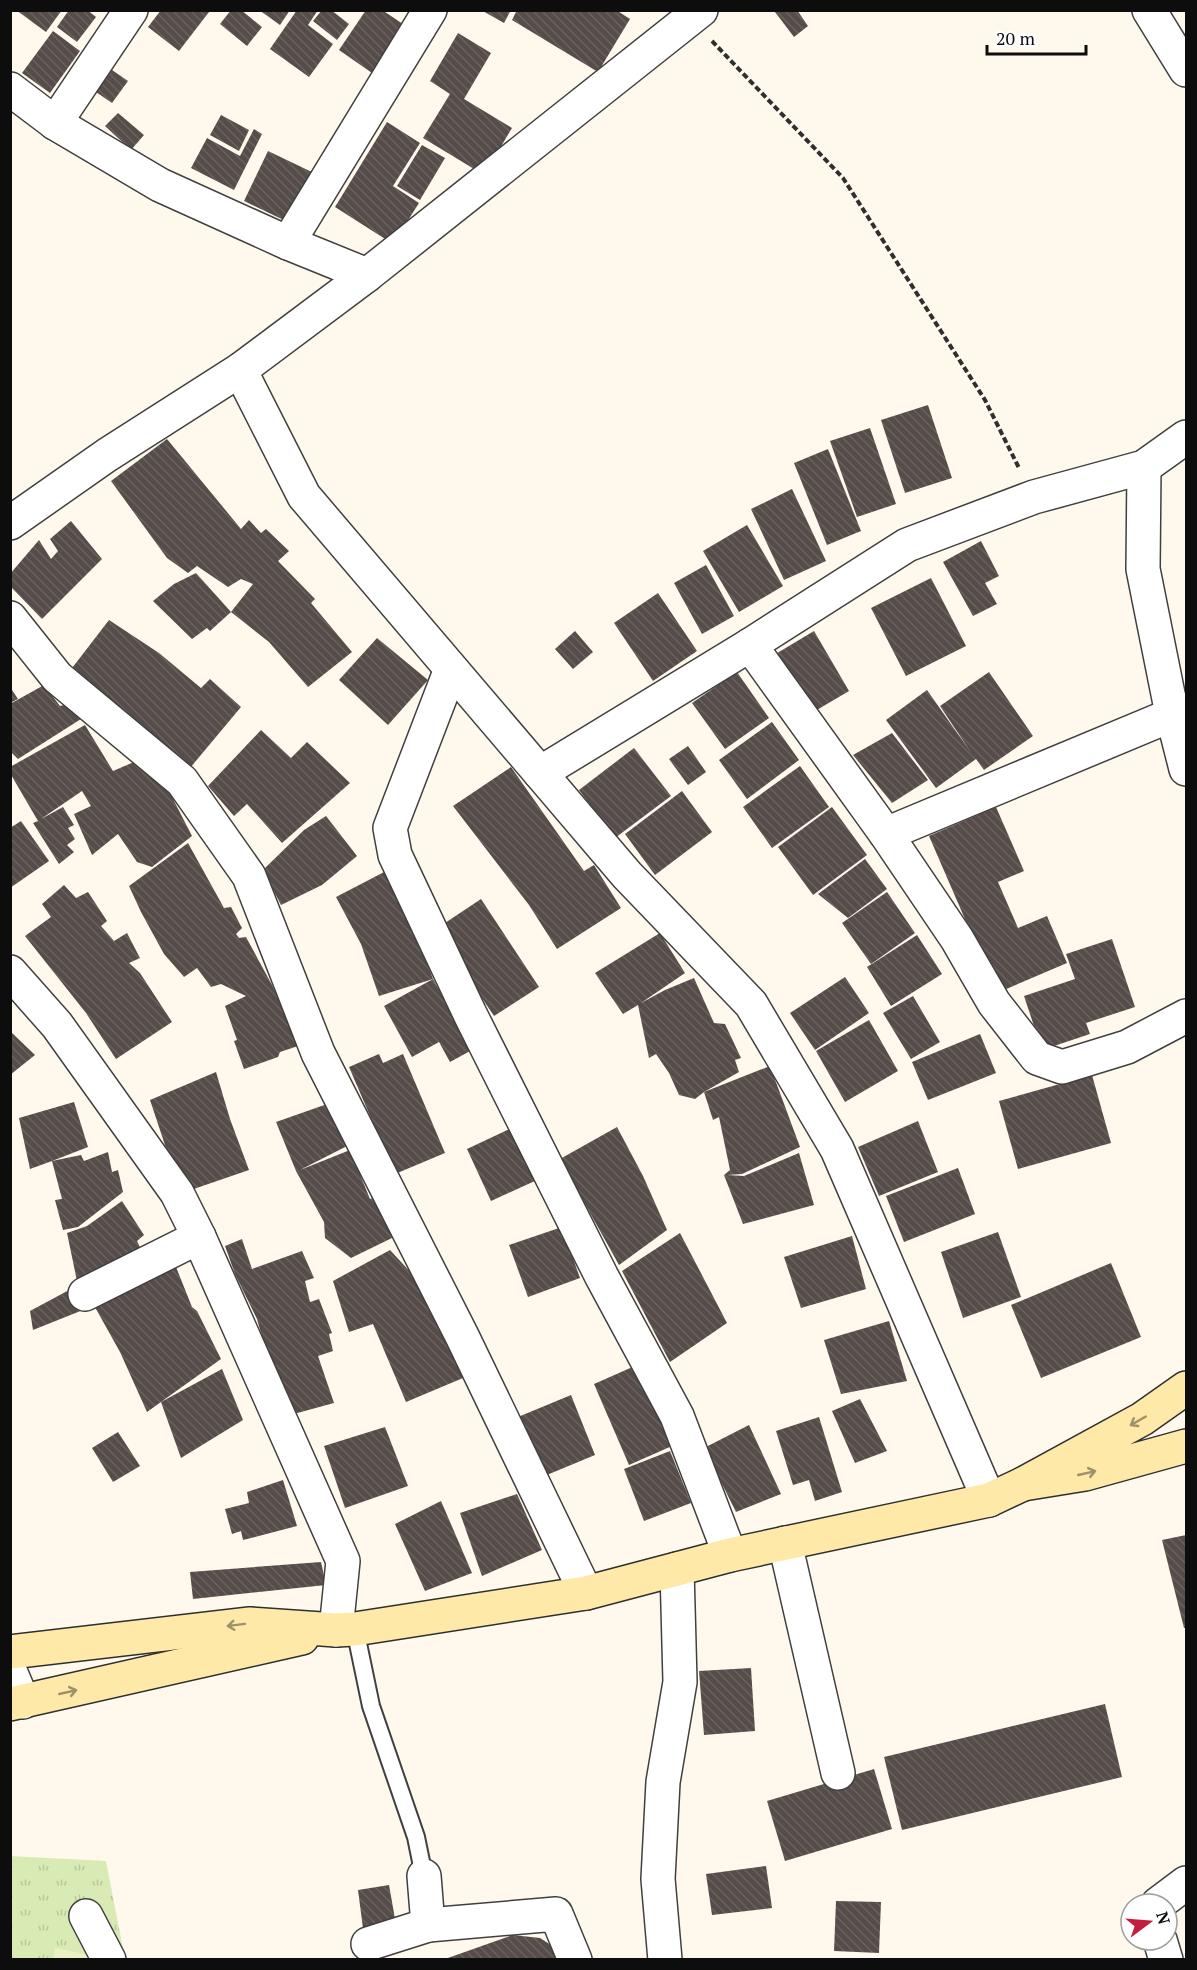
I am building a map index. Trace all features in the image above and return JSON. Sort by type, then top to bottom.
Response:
[{"type":"main road","points":[[16,1703],[346,1629],[586,1593],[730,1555],[989,1500],[1142,1419],[1186,1388]]},
{"type":"main road","points":[[1023,1484],[1085,1474],[1186,1446]]},
{"type":"main road","points":[[10,1652],[250,1624],[346,1629]]},
{"type":"street","points":[[55,123],[131,10]]},
{"type":"street","points":[[288,243],[430,10]]},
{"type":"street","points":[[1149,10],[1186,70]]},
{"type":"street","points":[[10,523],[107,455],[240,370],[367,275],[691,13]]},
{"type":"street","points":[[10,89],[55,123],[160,185],[288,243],[367,275]]},
{"type":"street","points":[[240,370],[304,496],[627,875],[751,1004],[837,1149],[989,1500]]},
{"type":"street","points":[[540,773],[750,645],[907,545],[1034,497],[1144,467],[1186,437]]},
{"type":"street","points":[[1144,467],[1143,569],[1179,711],[1186,769]]},
{"type":"street","points":[[10,618],[57,677],[182,780],[249,876],[318,1053],[462,1336],[586,1593]]},
{"type":"street","points":[[750,645],[886,834],[957,939],[994,1003],[1037,1058],[1062,1067],[1127,1047],[1186,1016]]},
{"type":"street","points":[[451,669],[390,828],[394,855],[470,1014],[581,1234],[677,1416],[730,1555]]},
{"type":"street","points":[[886,834],[1179,711]]},
{"type":"street","points":[[10,972],[57,1025],[177,1193],[199,1237],[343,1561],[346,1629]]},
{"type":"street","points":[[85,1294],[199,1237]]},
{"type":"street","points":[[785,1543],[838,1773]]},
{"type":"street","points":[[665,1959],[658,1879],[663,1782],[680,1682],[677,1569]]},
{"type":"street","points":[[10,1671],[16,1703]]},
{"type":"street","points":[[424,1876],[428,1925]]},
{"type":"street","points":[[368,1944],[428,1925],[556,1914],[575,1959]]},
{"type":"street","points":[[86,1916],[109,1959]]},
{"type":"lane","points":[[346,1629],[416,1837],[424,1876]]},
{"type":"path","points":[[691,13],[843,178],[985,400],[1034,497]]},
{"type":"green space","points":[[10,1856],[106,1861],[125,1959],[11,1959]]},
{"type":"green space","points":[[55,1948],[98,1957],[98,1959],[53,1960]]},
{"type":"building","points":[[16,10],[62,10],[46,32]]},
{"type":"building","points":[[69,10],[87,10],[96,17],[77,42],[57,27]]},
{"type":"building","points":[[161,10],[207,10],[209,12],[179,51],[148,27]]},
{"type":"building","points":[[231,10],[241,10],[262,27],[247,46],[220,24]]},
{"type":"building","points":[[259,10],[290,10],[280,25]]},
{"type":"building","points":[[297,10],[318,10],[308,25],[333,44],[309,77],[270,49]]},
{"type":"building","points":[[322,10],[331,10],[349,24],[337,40],[313,21]]},
{"type":"building","points":[[366,10],[382,10],[415,32],[382,80],[339,50]]},
{"type":"building","points":[[481,10],[511,10],[504,23]]},
{"type":"building","points":[[517,10],[616,10],[630,19],[598,72],[512,20]]},
{"type":"building","points":[[797,10],[808,26],[794,37],[775,12]]},
{"type":"building","points":[[53,31],[80,51],[50,93],[22,73]]},
{"type":"building","points":[[458,33],[491,53],[464,99],[512,128],[484,175],[423,138],[450,94],[430,81]]},
{"type":"building","points":[[112,70],[128,81],[112,103],[96,92]]},
{"type":"building","points":[[118,113],[144,135],[131,150],[105,126]]},
{"type":"building","points":[[221,115],[249,130],[239,151],[210,135]]},
{"type":"building","points":[[387,122],[420,143],[393,186],[419,203],[393,244],[335,207]]},
{"type":"building","points":[[254,129],[262,134],[234,190],[191,168],[207,138],[240,156]]},
{"type":"building","points":[[422,145],[445,158],[420,200],[397,186]]},
{"type":"building","points":[[268,151],[316,174],[292,224],[244,201]]},
{"type":"building","points":[[928,405],[952,478],[905,493],[881,420]]},
{"type":"building","points":[[870,428],[896,504],[857,517],[830,441]]},
{"type":"building","points":[[167,439],[241,529],[249,520],[261,533],[266,529],[289,551],[278,561],[315,599],[311,603],[352,652],[308,687],[269,642],[231,612],[253,584],[241,579],[228,587],[197,566],[188,573],[167,558],[111,481]]},
{"type":"building","points":[[828,449],[861,531],[827,545],[794,463]]},
{"type":"building","points":[[792,489],[826,561],[784,580],[751,509]]},
{"type":"building","points":[[71,521],[102,559],[42,619],[10,586],[10,574],[39,540],[51,559],[58,551],[50,539]]},
{"type":"building","points":[[747,525],[783,586],[739,612],[703,551]]},
{"type":"building","points":[[981,541],[999,576],[985,583],[997,604],[973,616],[943,562]]},
{"type":"building","points":[[706,565],[734,616],[702,634],[674,583]]},
{"type":"building","points":[[196,573],[231,612],[210,631],[207,628],[192,639],[153,601],[174,584]]},
{"type":"building","points":[[931,578],[966,646],[906,676],[871,608]]},
{"type":"building","points":[[658,593],[697,651],[653,681],[614,623]]},
{"type":"building","points":[[109,620],[159,653],[201,688],[210,679],[241,707],[190,768],[69,672]]},
{"type":"building","points":[[575,631],[593,652],[573,669],[555,649]]},
{"type":"building","points":[[814,631],[849,691],[810,714],[774,655]]},
{"type":"building","points":[[377,638],[428,680],[388,725],[339,680]]},
{"type":"building","points":[[737,672],[769,718],[725,749],[692,703]]},
{"type":"building","points":[[989,672],[1033,736],[984,770],[976,759],[936,788],[886,720],[927,690],[972,754],[940,706]]},
{"type":"building","points":[[44,685],[60,706],[72,703],[81,719],[18,759],[10,751],[10,704]]},
{"type":"building","points":[[10,687],[18,699],[10,703]]},
{"type":"building","points":[[772,722],[799,760],[747,799],[719,760]]},
{"type":"building","points":[[85,725],[113,771],[141,759],[172,797],[192,836],[152,867],[137,862],[118,834],[92,855],[74,814],[91,806],[82,791],[41,819],[63,807],[74,825],[68,828],[75,839],[67,845],[74,852],[59,864],[33,823],[38,821],[10,773],[10,767]]},
{"type":"building","points":[[261,730],[291,758],[307,742],[350,783],[282,843],[247,804],[234,816],[208,786]]},
{"type":"building","points":[[892,733],[928,780],[892,803],[853,755]]},
{"type":"building","points":[[688,746],[706,772],[688,785],[669,759]]},
{"type":"building","points":[[634,748],[671,796],[615,838],[579,790]]},
{"type":"building","points":[[800,766],[829,807],[772,848],[743,807]]},
{"type":"building","points":[[511,767],[584,871],[594,865],[621,908],[557,949],[529,905],[453,806]]},
{"type":"building","points":[[682,791],[712,832],[655,875],[625,834]]},
{"type":"building","points":[[832,807],[867,855],[813,895],[778,847]]},
{"type":"building","points":[[996,807],[1024,871],[998,882],[1018,928],[1047,916],[1067,963],[997,993],[929,836]]},
{"type":"building","points":[[326,816],[357,856],[322,885],[281,905],[263,870],[304,830]]},
{"type":"building","points":[[21,821],[49,861],[10,888],[10,828]]},
{"type":"building","points":[[188,843],[224,908],[231,907],[242,928],[236,934],[239,938],[246,937],[301,1045],[280,1052],[278,1057],[244,1069],[225,1006],[246,996],[221,984],[211,987],[197,968],[184,977],[164,954],[129,886]]},
{"type":"building","points":[[865,859],[887,889],[848,918],[818,894]]},
{"type":"building","points":[[388,870],[412,923],[433,979],[379,996],[361,944],[336,897]]},
{"type":"building","points":[[64,885],[76,898],[88,892],[107,921],[101,926],[114,941],[127,933],[140,958],[129,963],[140,973],[172,1022],[116,1059],[86,1013],[25,936],[51,917],[42,904]]},
{"type":"building","points":[[887,892],[915,933],[871,964],[842,923]]},
{"type":"building","points":[[481,899],[539,987],[494,1016],[436,929]]},
{"type":"building","points":[[660,933],[685,973],[641,1003],[694,978],[714,1023],[725,1024],[741,1058],[735,1060],[739,1072],[695,1099],[679,1095],[669,1073],[656,1054],[649,1058],[638,1005],[623,1014],[595,973]]},
{"type":"building","points":[[917,935],[942,974],[891,1006],[867,967]]},
{"type":"building","points":[[1112,939],[1135,1007],[1086,1023],[1090,1034],[1042,1050],[1024,996],[1075,979],[1066,954]]},
{"type":"building","points":[[845,977],[869,1013],[815,1050],[790,1013]]},
{"type":"building","points":[[433,979],[472,1050],[450,1062],[439,1042],[412,1057],[384,1006]]},
{"type":"building","points":[[913,996],[940,1042],[911,1059],[883,1013]]},
{"type":"building","points":[[869,1020],[898,1071],[845,1102],[816,1051]]},
{"type":"building","points":[[10,1031],[35,1055],[10,1075]]},
{"type":"building","points":[[980,1034],[996,1073],[928,1100],[912,1062]]},
{"type":"building","points":[[379,1054],[383,1063],[403,1054],[445,1153],[395,1174],[349,1067]]},
{"type":"building","points":[[770,1066],[800,1147],[742,1174],[727,1175],[744,1176],[799,1153],[814,1205],[743,1224],[724,1175],[730,1170],[719,1117],[713,1120],[704,1092]]},
{"type":"building","points":[[216,1072],[249,1170],[185,1192],[165,1145],[150,1100]]},
{"type":"building","points":[[1092,1075],[1111,1143],[1018,1169],[999,1101]]},
{"type":"building","points":[[74,1102],[88,1147],[30,1169],[19,1118]]},
{"type":"building","points":[[330,1103],[349,1145],[300,1170],[350,1150],[370,1199],[378,1196],[394,1237],[351,1258],[325,1238],[324,1222],[296,1171],[276,1122]]},
{"type":"building","points":[[918,1121],[938,1172],[879,1196],[858,1147]]},
{"type":"building","points":[[514,1127],[537,1180],[491,1201],[467,1149]]},
{"type":"building","points":[[617,1127],[643,1176],[667,1230],[619,1265],[560,1159]]},
{"type":"building","points":[[108,1152],[112,1172],[118,1170],[123,1192],[78,1227],[63,1230],[55,1200],[62,1199],[52,1161],[81,1155],[84,1161]]},
{"type":"building","points":[[958,1168],[975,1214],[904,1242],[886,1196]]},
{"type":"building","points":[[122,1201],[144,1235],[137,1241],[144,1255],[77,1281],[67,1233],[87,1226]]},
{"type":"building","points":[[562,1227],[580,1278],[528,1297],[509,1245]]},
{"type":"building","points":[[998,1232],[1021,1297],[963,1318],[941,1252]]},
{"type":"building","points":[[680,1233],[727,1323],[670,1362],[622,1271]]},
{"type":"building","points":[[852,1236],[866,1289],[801,1308],[784,1257]]},
{"type":"building","points":[[242,1239],[252,1269],[302,1251],[314,1278],[305,1281],[310,1302],[319,1299],[332,1333],[329,1334],[333,1351],[318,1356],[334,1403],[290,1415],[271,1369],[257,1319],[235,1274],[225,1246]]},
{"type":"building","points":[[390,1250],[426,1289],[463,1378],[406,1402],[373,1324],[349,1332],[333,1281]]},
{"type":"building","points":[[174,1262],[192,1307],[197,1311],[221,1359],[147,1412],[120,1352],[91,1300]]},
{"type":"building","points":[[1111,1263],[1141,1337],[1041,1378],[1011,1305]]},
{"type":"building","points":[[71,1289],[83,1310],[33,1330],[30,1311]]},
{"type":"building","points":[[889,1321],[907,1381],[841,1394],[824,1340]]},
{"type":"building","points":[[637,1365],[672,1446],[629,1465],[594,1384]]},
{"type":"building","points":[[222,1369],[243,1420],[181,1458],[161,1402]]},
{"type":"building","points":[[571,1395],[595,1455],[542,1477],[518,1417]]},
{"type":"building","points":[[860,1399],[887,1451],[855,1463],[832,1411]]},
{"type":"building","points":[[819,1417],[842,1492],[815,1501],[809,1480],[793,1485],[776,1431]]},
{"type":"building","points":[[749,1425],[781,1494],[736,1512],[704,1448]]},
{"type":"building","points":[[385,1427],[408,1486],[345,1508],[324,1446]]},
{"type":"building","points":[[118,1432],[140,1466],[113,1482],[92,1448]]},
{"type":"building","points":[[670,1451],[691,1503],[644,1521],[624,1469]]},
{"type":"building","points":[[283,1480],[297,1526],[243,1540],[241,1531],[232,1534],[225,1509],[249,1503],[247,1492]]},
{"type":"building","points":[[517,1494],[542,1550],[482,1576],[460,1513]]},
{"type":"building","points":[[441,1501],[472,1573],[425,1591],[395,1524]]},
{"type":"building","points":[[1186,1535],[1186,1628],[1184,1628],[1162,1540]]},
{"type":"building","points":[[321,1562],[326,1585],[193,1599],[190,1572]]},
{"type":"building","points":[[751,1668],[755,1731],[704,1735],[699,1671]]},
{"type":"building","points":[[1105,1704],[1122,1777],[902,1830],[884,1757]]},
{"type":"building","points":[[874,1769],[892,1829],[785,1861],[767,1801]]},
{"type":"building","points":[[766,1866],[772,1908],[712,1915],[706,1874]]},
{"type":"building","points":[[389,1885],[397,1930],[364,1936],[358,1890]]},
{"type":"building","points":[[836,1901],[881,1902],[879,1953],[834,1951]]},
{"type":"building","points":[[513,1935],[540,1938],[573,1959],[445,1959]]}]
